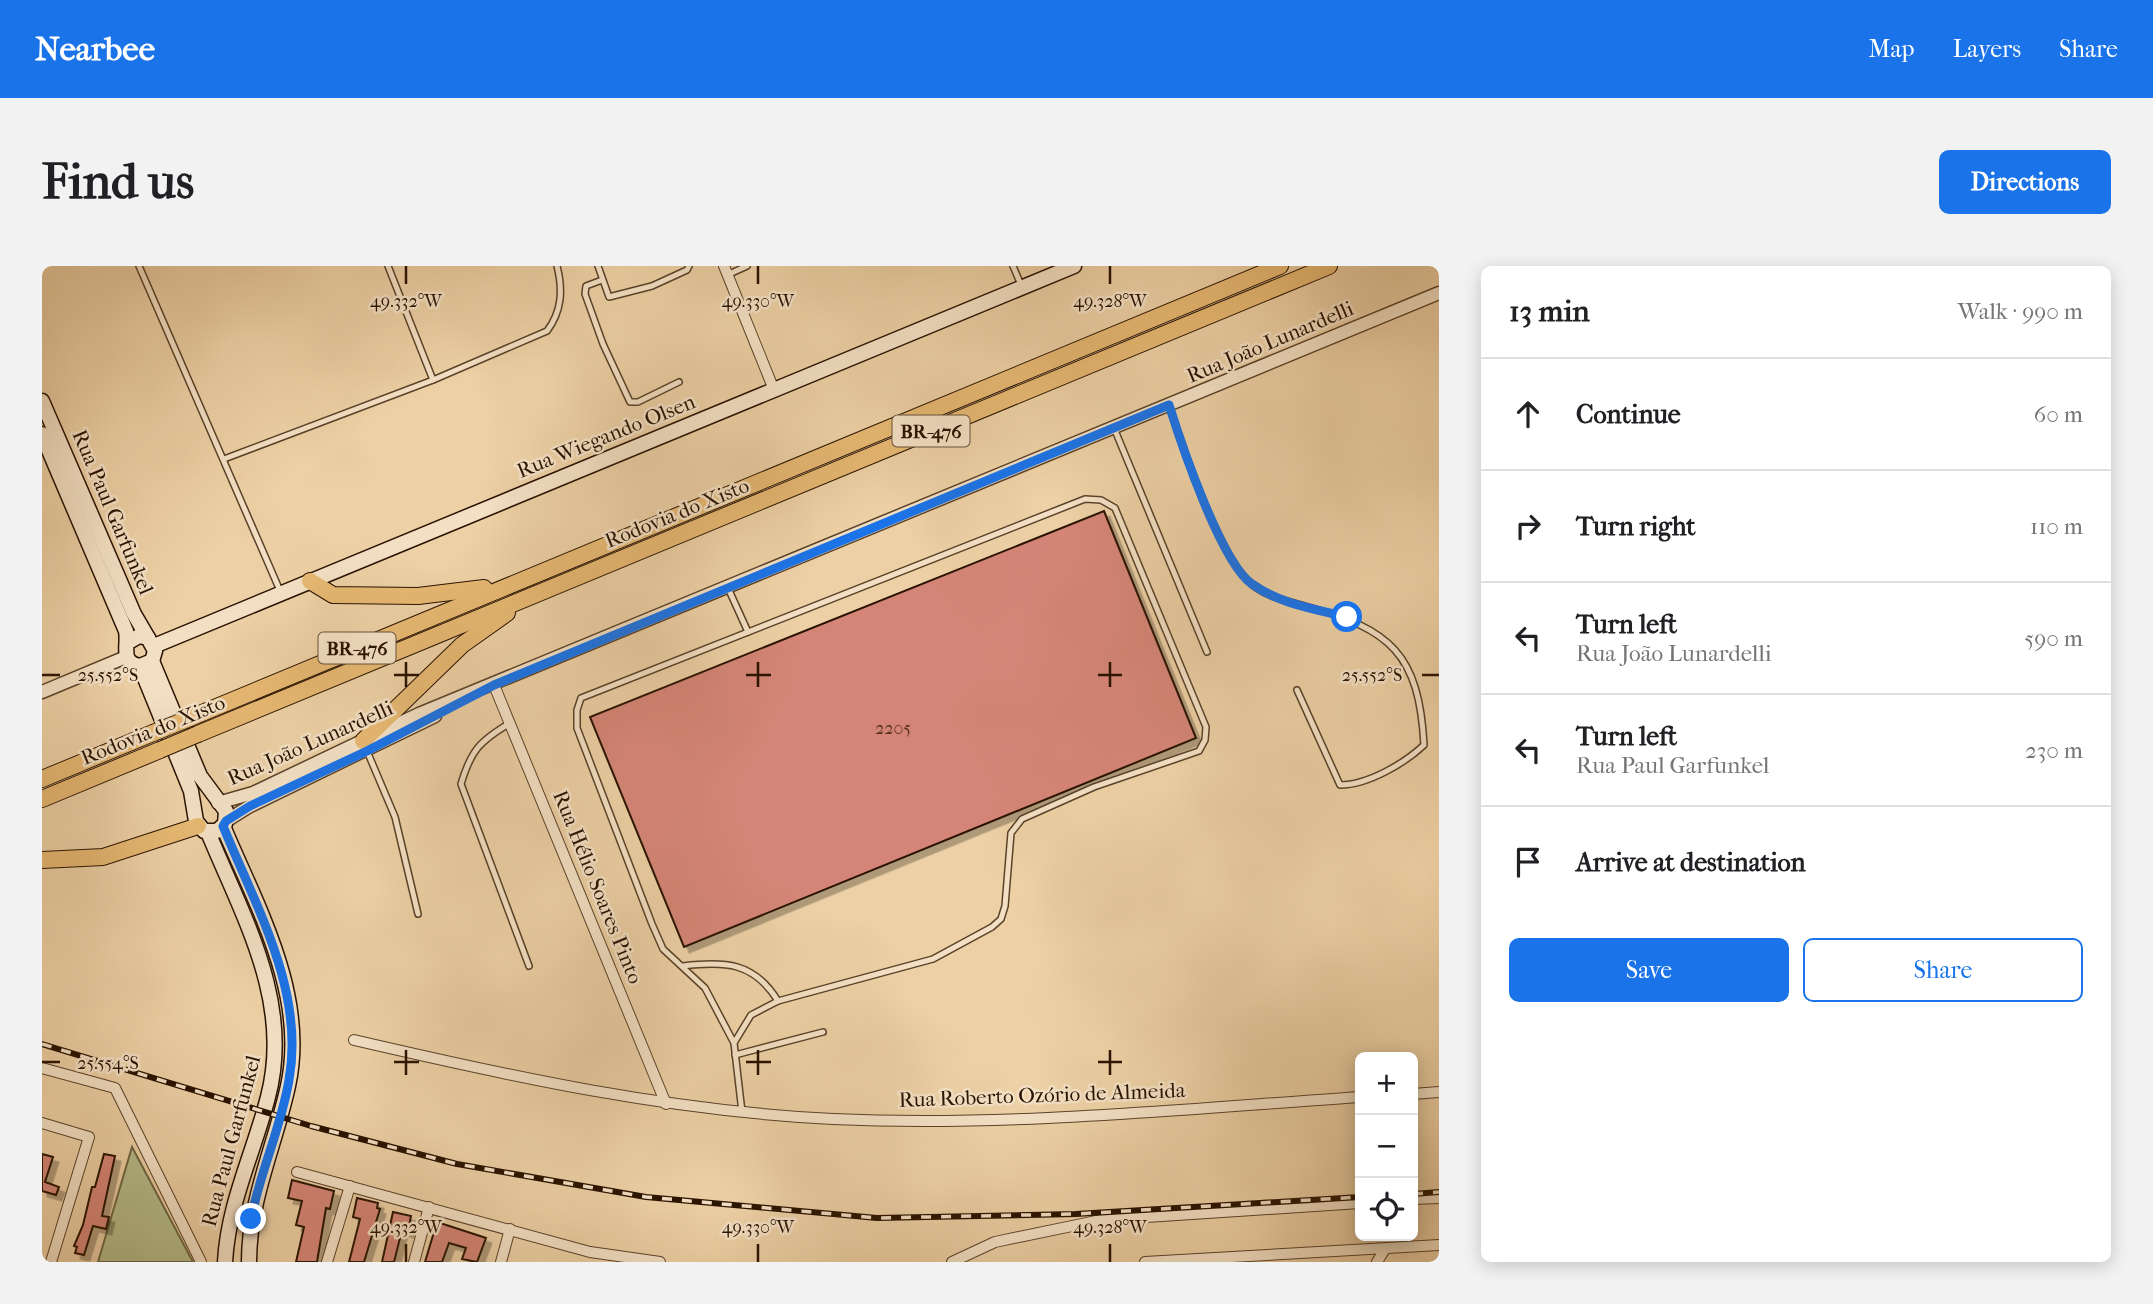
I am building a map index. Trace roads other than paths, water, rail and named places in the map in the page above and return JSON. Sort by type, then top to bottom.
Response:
[{"type":"highway","name":"Rodovia do Xisto","points":[[42,779],[1280,266]]},
{"type":"highway","name":"Rodovia do Xisto","points":[[42,799],[1329,266]]},
{"type":"highway","points":[[310,581],[318,589],[333,595],[418,596],[469,592],[524,579]]},
{"type":"highway","points":[[365,746],[462,645],[533,595]]},
{"type":"highway","points":[[42,860],[103,857],[201,823]]},
{"type":"main road","name":"Rua Wiegando Olsen","points":[[127,650],[139,636],[149,653],[281,593],[1022,288],[1041,272],[1074,266]]},
{"type":"main road","name":"Rua Paul Garfunkel","points":[[42,401],[200,776],[226,811],[225,824],[282,973],[292,1028],[289,1084],[255,1197],[249,1262]]},
{"type":"main road","name":"Rua Paul Garfunkel","points":[[42,434],[123,623],[127,650]]},
{"type":"main road","points":[[127,650],[132,664],[149,653]]},
{"type":"main road","name":"Rua Paul Garfunkel","points":[[149,653],[201,823],[268,982],[277,1035],[271,1084],[231,1216],[225,1262]]},
{"type":"main road","points":[[218,803],[203,803],[201,823],[225,824]]},
{"type":"street","points":[[725,270],[774,390]]},
{"type":"street","name":"Rua João Lunardelli","points":[[225,824],[250,806],[365,746],[494,685],[1439,293]]},
{"type":"street","points":[[42,692],[127,650]]},
{"type":"street","name":"Rua Hélio Soares Pinto","points":[[494,685],[666,1104]]},
{"type":"street","name":"Rua João Lunardelli","points":[[218,803],[253,793],[365,746]]},
{"type":"street","name":"Rua Roberto Ozório de Almeida","points":[[354,1041],[557,1086],[666,1104],[831,1119],[959,1122],[1355,1097]]},
{"type":"street","points":[[42,1068],[114,1088],[201,1262]]},
{"type":"street","points":[[1418,1094],[1439,1092]]},
{"type":"street","points":[[42,1123],[89,1137],[51,1262]]},
{"type":"street","points":[[298,1172],[510,1229],[589,1257],[660,1262]]},
{"type":"street","points":[[327,1262],[351,1186]]},
{"type":"street","points":[[1418,1199],[1439,1198]]},
{"type":"street","points":[[952,1262],[995,1242],[1101,1220],[1355,1203]]},
{"type":"street","points":[[414,1262],[429,1207]]},
{"type":"street","points":[[501,1262],[510,1229]]},
{"type":"street","points":[[1145,1262],[1439,1245]]},
{"type":"street","points":[[1377,1262],[1385,1249]]},
{"type":"lane","points":[[139,266],[281,593]]},
{"type":"lane","points":[[388,266],[433,380]]},
{"type":"lane","points":[[224,459],[433,380],[547,331],[558,317],[562,283],[557,266]]},
{"type":"lane","points":[[598,266],[609,297],[652,286],[687,270],[689,266]]},
{"type":"lane","points":[[725,270],[747,266]]},
{"type":"lane","points":[[1013,266],[1022,288]]},
{"type":"lane","points":[[602,280],[586,286],[585,294],[603,344],[630,402],[638,402],[680,382]]},
{"type":"lane","points":[[1169,405],[1226,551],[1248,582],[1276,598],[1347,617],[1379,632],[1401,654],[1422,706],[1424,745],[1410,758],[1352,785],[1340,785],[1297,690]]},
{"type":"lane","points":[[1114,428],[1207,652]]},
{"type":"lane","points":[[734,1043],[751,1016],[779,1001],[933,959],[992,927],[1001,919],[1005,906],[1011,833],[1022,819],[1094,787],[1199,751],[1205,740],[1206,727],[1115,508],[1101,500],[1085,499],[580,698],[576,710],[577,728],[663,949],[705,988],[734,1043],[742,1112]]},
{"type":"lane","points":[[728,588],[748,632]]},
{"type":"lane","points":[[510,723],[483,739],[468,761],[461,785],[529,966]]},
{"type":"lane","points":[[365,746],[395,817],[418,914]]},
{"type":"lane","points":[[683,966],[720,962],[747,970],[766,981],[779,1001]]},
{"type":"lane","points":[[735,1055],[823,1032]]},
{"type":"railway","points":[[42,1044],[311,1126],[457,1164],[646,1197],[877,1218],[1076,1214],[1355,1197]]},
{"type":"railway","points":[[1418,1194],[1439,1192]]}]
